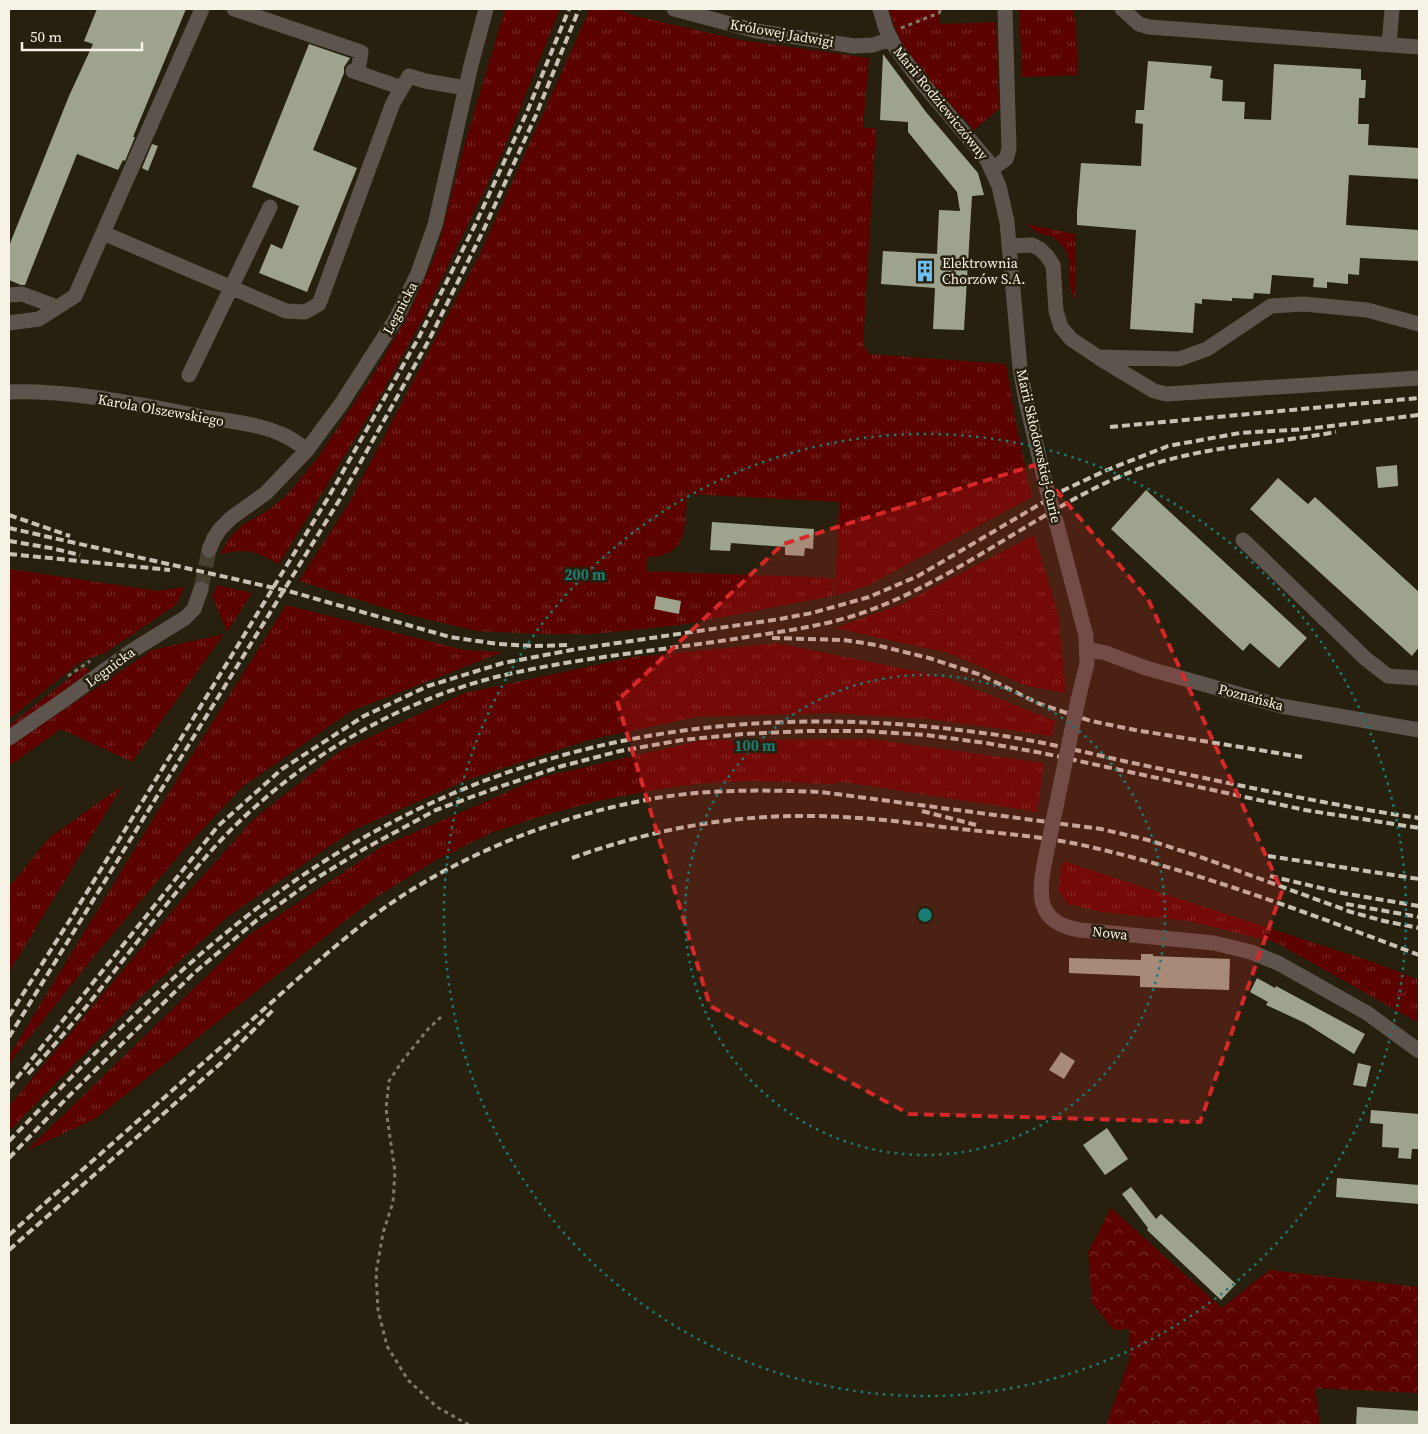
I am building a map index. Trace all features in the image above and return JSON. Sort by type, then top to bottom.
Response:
[{"type":"street","points":[[9,322],[39,319],[76,296],[201,9]]},
{"type":"street","points":[[234,9],[361,52],[356,72],[402,88]]},
{"type":"street","name":"Legnicka","points":[[209,550],[220,529],[231,518],[266,493],[325,428],[397,317],[418,273],[435,225],[486,9]]},
{"type":"street","name":"Królowej Jadwigi","points":[[674,9],[756,31],[854,46],[873,45],[893,34]]},
{"type":"street","name":"Marii Rodziewiczówny","points":[[880,9],[918,78],[973,142],[992,170]]},
{"type":"street","points":[[992,170],[1006,159],[1009,150],[1005,9]]},
{"type":"street","points":[[1122,9],[1139,24],[1149,28],[1419,47]]},
{"type":"street","points":[[1389,45],[1392,9]]},
{"type":"street","points":[[103,233],[286,311],[306,312],[319,304],[393,103],[409,76],[425,81],[466,88]]},
{"type":"street","name":"Marii Skłodowskiej-Curie","points":[[992,170],[999,186],[1004,206],[1020,368],[1026,402],[1086,636],[1087,649]]},
{"type":"street","points":[[189,375],[270,207]]},
{"type":"street","points":[[1009,246],[1032,245],[1040,249],[1047,256],[1053,265],[1056,311],[1061,326],[1071,339],[1154,391],[1166,394],[1419,378]]},
{"type":"street","points":[[9,296],[22,294],[57,307]]},
{"type":"street","points":[[1098,357],[1179,359],[1207,348],[1271,306],[1303,304],[1367,310],[1419,324]]},
{"type":"street","name":"Karola Olszewskiego","points":[[9,392],[38,391],[144,405],[248,425],[280,433],[291,438],[307,450]]},
{"type":"street","points":[[1243,540],[1366,660],[1388,676],[1419,678]]},
{"type":"street","name":"Legnicka","points":[[9,738],[130,652],[185,618],[194,609],[201,589]]},
{"type":"street","name":"Nowa","points":[[1087,649],[1087,663],[1040,881],[1040,894],[1044,908],[1057,922],[1074,929],[1214,943],[1251,952],[1278,963],[1366,1013],[1419,1051]]},
{"type":"street","name":"Poznańska","points":[[1087,649],[1106,653],[1146,668],[1281,706],[1419,730]]},
{"type":"path","points":[[893,34],[939,13],[941,9]]},
{"type":"path","points":[[441,1017],[429,1028],[389,1081],[386,1109],[395,1172],[393,1202],[383,1233],[376,1282],[378,1310],[387,1346],[408,1380],[437,1407],[468,1425]]},
{"type":"highlighted area","points":[[1035,465],[1148,599],[1282,891],[1200,1122],[909,1114],[710,1006],[617,701],[783,544]]},
{"type":"green space","points":[[505,9],[560,9],[503,151],[423,318],[377,402],[279,564],[251,552],[238,551],[220,554],[231,536],[244,524],[268,510],[287,495],[317,459],[376,370],[407,317],[437,251],[464,146]]},
{"type":"green space","points":[[590,9],[618,9],[635,16],[740,40],[869,58],[863,128],[876,128],[863,344],[869,354],[1006,364],[1016,424],[1032,497],[867,586],[835,596],[839,502],[687,494],[686,518],[682,538],[670,552],[660,556],[647,557],[646,571],[834,578],[833,596],[681,625],[592,634],[476,631],[401,613],[299,581],[349,503],[479,256]]},
{"type":"green space","points":[[888,9],[939,9],[940,24],[996,22],[999,109],[974,130],[934,86],[906,50],[899,38]]},
{"type":"green space","points":[[1019,9],[1073,9],[1076,27],[1078,75],[1022,77]]},
{"type":"green space","points":[[1026,224],[1075,234],[1075,299],[1070,285],[1069,262],[1064,247],[1055,238],[1035,231]]},
{"type":"green space","points":[[1034,535],[1058,613],[1066,693],[1027,686],[948,653],[835,628],[902,604]]},
{"type":"green space","points":[[9,569],[158,591],[184,587],[177,604],[105,653],[79,663],[9,719]]},
{"type":"green space","points":[[217,585],[252,593],[227,632],[212,596]]},
{"type":"green space","points":[[286,605],[464,650],[503,652],[351,711],[242,787],[186,847],[95,955],[9,1063],[9,1056],[187,763]]},
{"type":"green space","points":[[224,634],[132,762],[61,729],[9,766],[9,747],[152,650]]},
{"type":"green space","points":[[777,643],[944,677],[1055,721],[1052,736],[928,719],[828,713],[696,717],[588,740],[467,780],[353,830],[226,918],[135,1002],[9,1131],[9,1106],[191,889],[254,819],[340,751],[464,693],[633,657]]},
{"type":"green space","points":[[83,667],[90,671],[9,731],[9,726]]},
{"type":"green space","points":[[871,739],[1044,763],[1037,812],[843,782],[832,784],[749,781],[705,783],[659,789],[597,801],[493,832],[436,860],[373,899],[96,1118],[26,1151],[249,935],[383,846],[542,777],[703,740]]},
{"type":"green space","points":[[122,786],[9,972],[9,887],[50,837]]},
{"type":"green space","points":[[1063,861],[1376,963],[1419,980],[1419,1023],[1275,942],[1188,921],[1101,912],[1068,904],[1058,890]]},
{"type":"green space","points":[[1111,1208],[1222,1308],[1269,1270],[1419,1287],[1419,1393],[1315,1388],[1320,1425],[1106,1425],[1129,1361],[1129,1329],[1114,1330],[1092,1303],[1088,1252]]},
{"type":"building","points":[[97,9],[186,9],[133,137],[135,137],[125,161],[123,160],[118,170],[77,154],[25,285],[21,285],[9,280],[9,246],[69,96],[93,44],[84,41]]},
{"type":"building","points":[[309,44],[350,58],[344,67],[344,73],[313,150],[357,168],[307,292],[259,273],[271,244],[282,249],[299,206],[252,187]]},
{"type":"building","points":[[883,54],[926,112],[978,173],[984,195],[972,196],[964,330],[933,329],[935,288],[881,284],[883,251],[937,254],[939,210],[960,211],[957,192],[908,132],[908,122],[880,120]]},
{"type":"building","points":[[1148,61],[1212,66],[1210,78],[1223,80],[1222,101],[1245,102],[1244,119],[1271,120],[1274,64],[1361,69],[1361,80],[1366,80],[1365,98],[1359,98],[1358,124],[1369,124],[1368,145],[1419,148],[1419,179],[1349,175],[1346,225],[1419,230],[1419,261],[1360,258],[1359,275],[1348,274],[1348,284],[1327,282],[1327,288],[1313,287],[1314,278],[1272,275],[1270,294],[1254,293],[1253,299],[1232,298],[1232,301],[1202,299],[1202,304],[1195,303],[1193,333],[1130,329],[1136,230],[1077,225],[1077,212],[1081,163],[1141,166],[1143,124],[1135,123],[1136,110],[1144,110]]},
{"type":"building","points":[[152,144],[158,146],[148,171],[142,168]]},
{"type":"building","points":[[1397,465],[1398,486],[1378,488],[1376,467]]},
{"type":"building","points":[[1278,478],[1308,504],[1315,497],[1419,592],[1419,647],[1412,656],[1250,509]]},
{"type":"building","points":[[1146,490],[1307,638],[1279,668],[1250,643],[1243,651],[1111,529]]},
{"type":"building","points":[[712,522],[814,529],[813,549],[805,548],[804,556],[785,555],[785,547],[731,543],[730,551],[710,550]]},
{"type":"building","points":[[656,596],[681,601],[679,614],[654,609]]},
{"type":"building","points":[[1141,954],[1230,959],[1229,990],[1140,987],[1140,976],[1069,973],[1069,958],[1141,960]]},
{"type":"building","points":[[1257,978],[1275,988],[1276,986],[1365,1034],[1354,1054],[1305,1023],[1266,1005],[1268,1002],[1250,992]]},
{"type":"building","points":[[1061,1052],[1075,1061],[1064,1079],[1049,1070]]},
{"type":"building","points":[[1358,1063],[1371,1066],[1366,1087],[1353,1085]]},
{"type":"building","points":[[1371,1110],[1419,1114],[1419,1149],[1412,1149],[1411,1159],[1398,1158],[1399,1148],[1382,1147],[1383,1124],[1370,1123]]},
{"type":"building","points":[[1107,1128],[1128,1159],[1105,1175],[1083,1145]]},
{"type":"building","points":[[1337,1178],[1419,1185],[1419,1204],[1336,1197]]},
{"type":"building","points":[[1131,1187],[1156,1219],[1161,1214],[1236,1284],[1221,1300],[1147,1230],[1148,1228],[1122,1194]]},
{"type":"building","points":[[1357,1407],[1419,1411],[1418,1425],[1356,1425]]},
{"type":"tunnel","points":[[201,589],[209,550]]},
{"type":"railway","points":[[9,1016],[73,915],[328,498],[419,337],[475,225],[527,112],[569,9]]},
{"type":"railway","points":[[9,1037],[340,499],[429,340],[484,229],[536,115],[579,9]]},
{"type":"railway","points":[[1110,427],[1419,398]]},
{"type":"railway","points":[[9,1088],[218,826],[282,769],[364,716],[428,686],[503,663],[577,649],[780,619],[812,613],[869,597],[918,576],[1064,490],[1107,470],[1168,446],[1240,433],[1306,429],[1419,415]]},
{"type":"railway","points":[[28,1074],[76,1020],[188,878],[240,820],[306,766],[342,742],[380,721],[419,703],[459,688],[531,669],[790,630],[859,614],[893,601],[925,585],[1082,495],[1141,468],[1196,453],[1223,448],[1336,432]]},
{"type":"railway","points":[[9,515],[70,536]]},
{"type":"railway","points":[[9,528],[292,592],[450,637],[498,644],[570,645]]},
{"type":"railway","points":[[9,541],[80,555]]},
{"type":"railway","points":[[9,554],[170,570]]},
{"type":"railway","points":[[772,638],[844,640],[876,645],[929,658],[981,675],[1040,704],[1091,721],[1302,757]]},
{"type":"railway","points":[[9,1141],[124,1024],[184,968],[247,916],[330,858],[415,810],[504,774],[595,747],[689,730],[785,722],[883,723],[983,733],[1020,739],[1273,792],[1419,818]]},
{"type":"railway","points":[[9,1158],[194,973],[257,920],[312,881],[364,849],[436,810],[562,766],[620,751],[682,740],[743,734],[865,731],[926,735],[1042,753],[1305,810],[1419,828]]},
{"type":"railway","points":[[9,1235],[346,937],[387,906],[450,868],[519,836],[591,813],[627,804],[683,794],[722,791],[821,792],[1101,829],[1148,840],[1195,855],[1351,912],[1419,928]]},
{"type":"railway","points":[[922,811],[976,825]]},
{"type":"railway","points":[[572,858],[600,848],[688,826],[778,816],[859,818],[1020,835],[1058,840],[1178,870],[1299,910],[1419,955]]},
{"type":"railway","points":[[1268,856],[1419,879]]},
{"type":"railway","points":[[1270,876],[1342,893],[1419,906]]},
{"type":"railway","points":[[1346,904],[1419,917]]},
{"type":"railway","points":[[9,1250],[221,1063],[273,1010]]},
{"type":"place","name":"Elektrownia Chorzów S.A.","points":[[925,271]]}]
